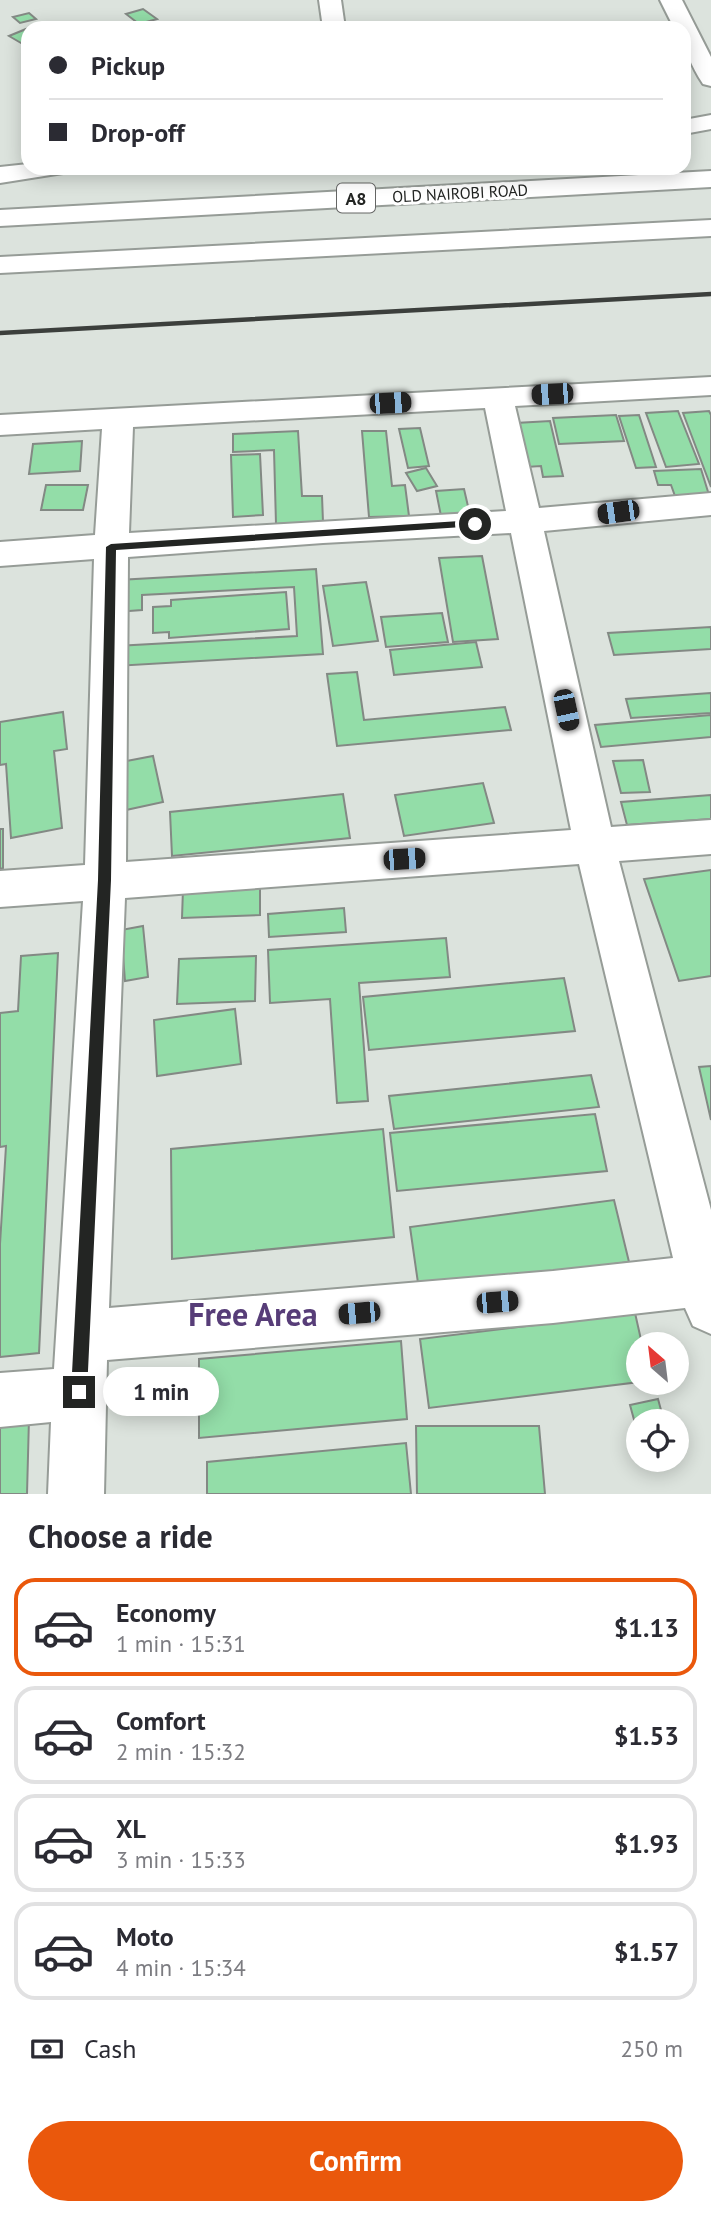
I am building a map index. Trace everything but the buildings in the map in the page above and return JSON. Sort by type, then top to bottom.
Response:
[{"type":"main road","points":[[330,0],[333,21]]},
{"type":"main road","points":[[671,0],[682,21]]},
{"type":"main road","points":[[691,40],[711,79]]},
{"type":"main road","points":[[691,126],[711,122]]},
{"type":"main road","points":[[0,175],[21,172]]},
{"type":"main road","name":"OLD NAIROBI ROAD","points":[[0,218],[711,179]]},
{"type":"main road","points":[[0,265],[711,228]]},
{"type":"main road","points":[[0,425],[711,386]]},
{"type":"main road","points":[[82,1336],[553,1297],[709,1299],[595,846],[499,397]]},
{"type":"main road","points":[[76,1494],[104,880],[111,547],[118,418]]},
{"type":"main road","points":[[0,554],[323,531],[525,521],[711,504]]},
{"type":"main road","points":[[0,889],[711,837]]},
{"type":"main road","points":[[0,1400],[79,1392]]},
{"type":"railway","points":[[0,333],[711,294]]},
{"type":"district","name":"Free Area","points":[[253,1314]]},
{"type":"route","points":[[79,1392],[104,880],[111,547],[323,531],[475,524]]}]
